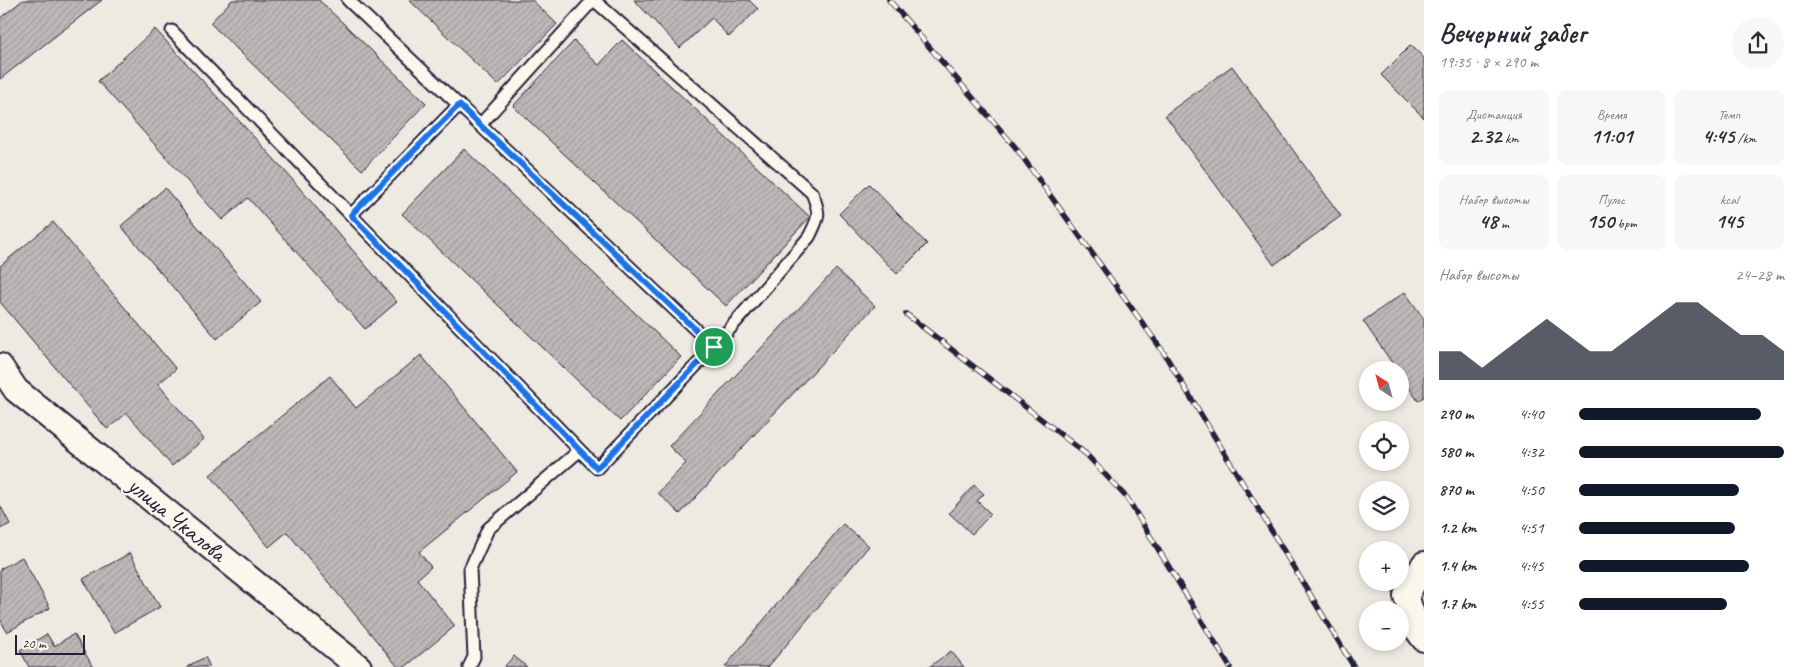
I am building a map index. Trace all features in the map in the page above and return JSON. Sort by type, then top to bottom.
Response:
[{"type":"street","name":"улица Чкалова","points":[[0,366],[16,390],[360,667]]},
{"type":"street","points":[[1424,564],[1406,596],[1418,631],[1424,639]]},
{"type":"lane","points":[[348,0],[714,347]]},
{"type":"lane","points":[[172,31],[597,468],[714,347],[809,237],[819,219],[817,205],[812,193],[593,0],[480,125]]},
{"type":"lane","points":[[351,215],[459,105]]},
{"type":"lane","points":[[469,667],[474,657],[470,569],[488,529],[579,451]]},
{"type":"building","points":[[23,0],[102,0],[0,79],[0,18]]},
{"type":"building","points":[[232,0],[319,0],[426,103],[362,170],[210,23]]},
{"type":"building","points":[[409,0],[532,0],[557,24],[498,85]]},
{"type":"building","points":[[634,0],[749,0],[758,9],[729,37],[712,18],[680,48]]},
{"type":"building","points":[[155,29],[285,171],[397,302],[365,329],[248,198],[222,220],[98,81]]},
{"type":"building","points":[[622,40],[810,217],[726,306],[513,106],[574,41],[599,65]]},
{"type":"building","points":[[1411,45],[1424,58],[1424,118],[1381,75]]},
{"type":"building","points":[[1232,66],[1341,216],[1274,265],[1165,115]]},
{"type":"building","points":[[464,149],[681,357],[620,421],[402,214]]},
{"type":"building","points":[[869,184],[927,244],[897,274],[839,214]]},
{"type":"building","points":[[165,188],[261,302],[217,339],[121,226]]},
{"type":"building","points":[[53,222],[176,369],[158,384],[204,439],[172,466],[127,413],[107,429],[0,302],[0,266]]},
{"type":"building","points":[[836,269],[875,306],[680,514],[658,493],[686,463],[669,446]]},
{"type":"building","points":[[1405,292],[1424,319],[1424,397],[1418,401],[1409,388],[1409,361],[1391,361],[1363,321]]},
{"type":"building","points":[[421,355],[517,472],[419,552],[431,567],[417,579],[455,626],[405,667],[398,667],[287,532],[269,547],[210,475],[330,376],[356,408]]},
{"type":"building","points":[[974,485],[984,494],[977,501],[991,514],[972,534],[949,513]]},
{"type":"building","points":[[0,505],[10,524],[0,529]]},
{"type":"building","points":[[843,524],[869,546],[768,667],[725,667]]},
{"type":"building","points":[[130,553],[160,607],[114,633],[83,579]]},
{"type":"building","points":[[22,557],[50,608],[7,632],[0,619],[0,569]]},
{"type":"building","points":[[47,634],[54,646],[74,634],[93,667],[29,667],[20,650]]},
{"type":"building","points":[[951,651],[964,667],[929,667]]},
{"type":"building","points":[[514,656],[527,667],[504,667]]},
{"type":"building","points":[[205,657],[210,667],[187,667]]},
{"type":"railway","points":[[889,0],[1016,148],[1162,350],[1354,667]]},
{"type":"railway","points":[[906,314],[1086,454],[1127,498],[1230,667]]},
{"type":"route","points":[[459,105],[714,347],[597,468],[351,215],[459,105]]}]
